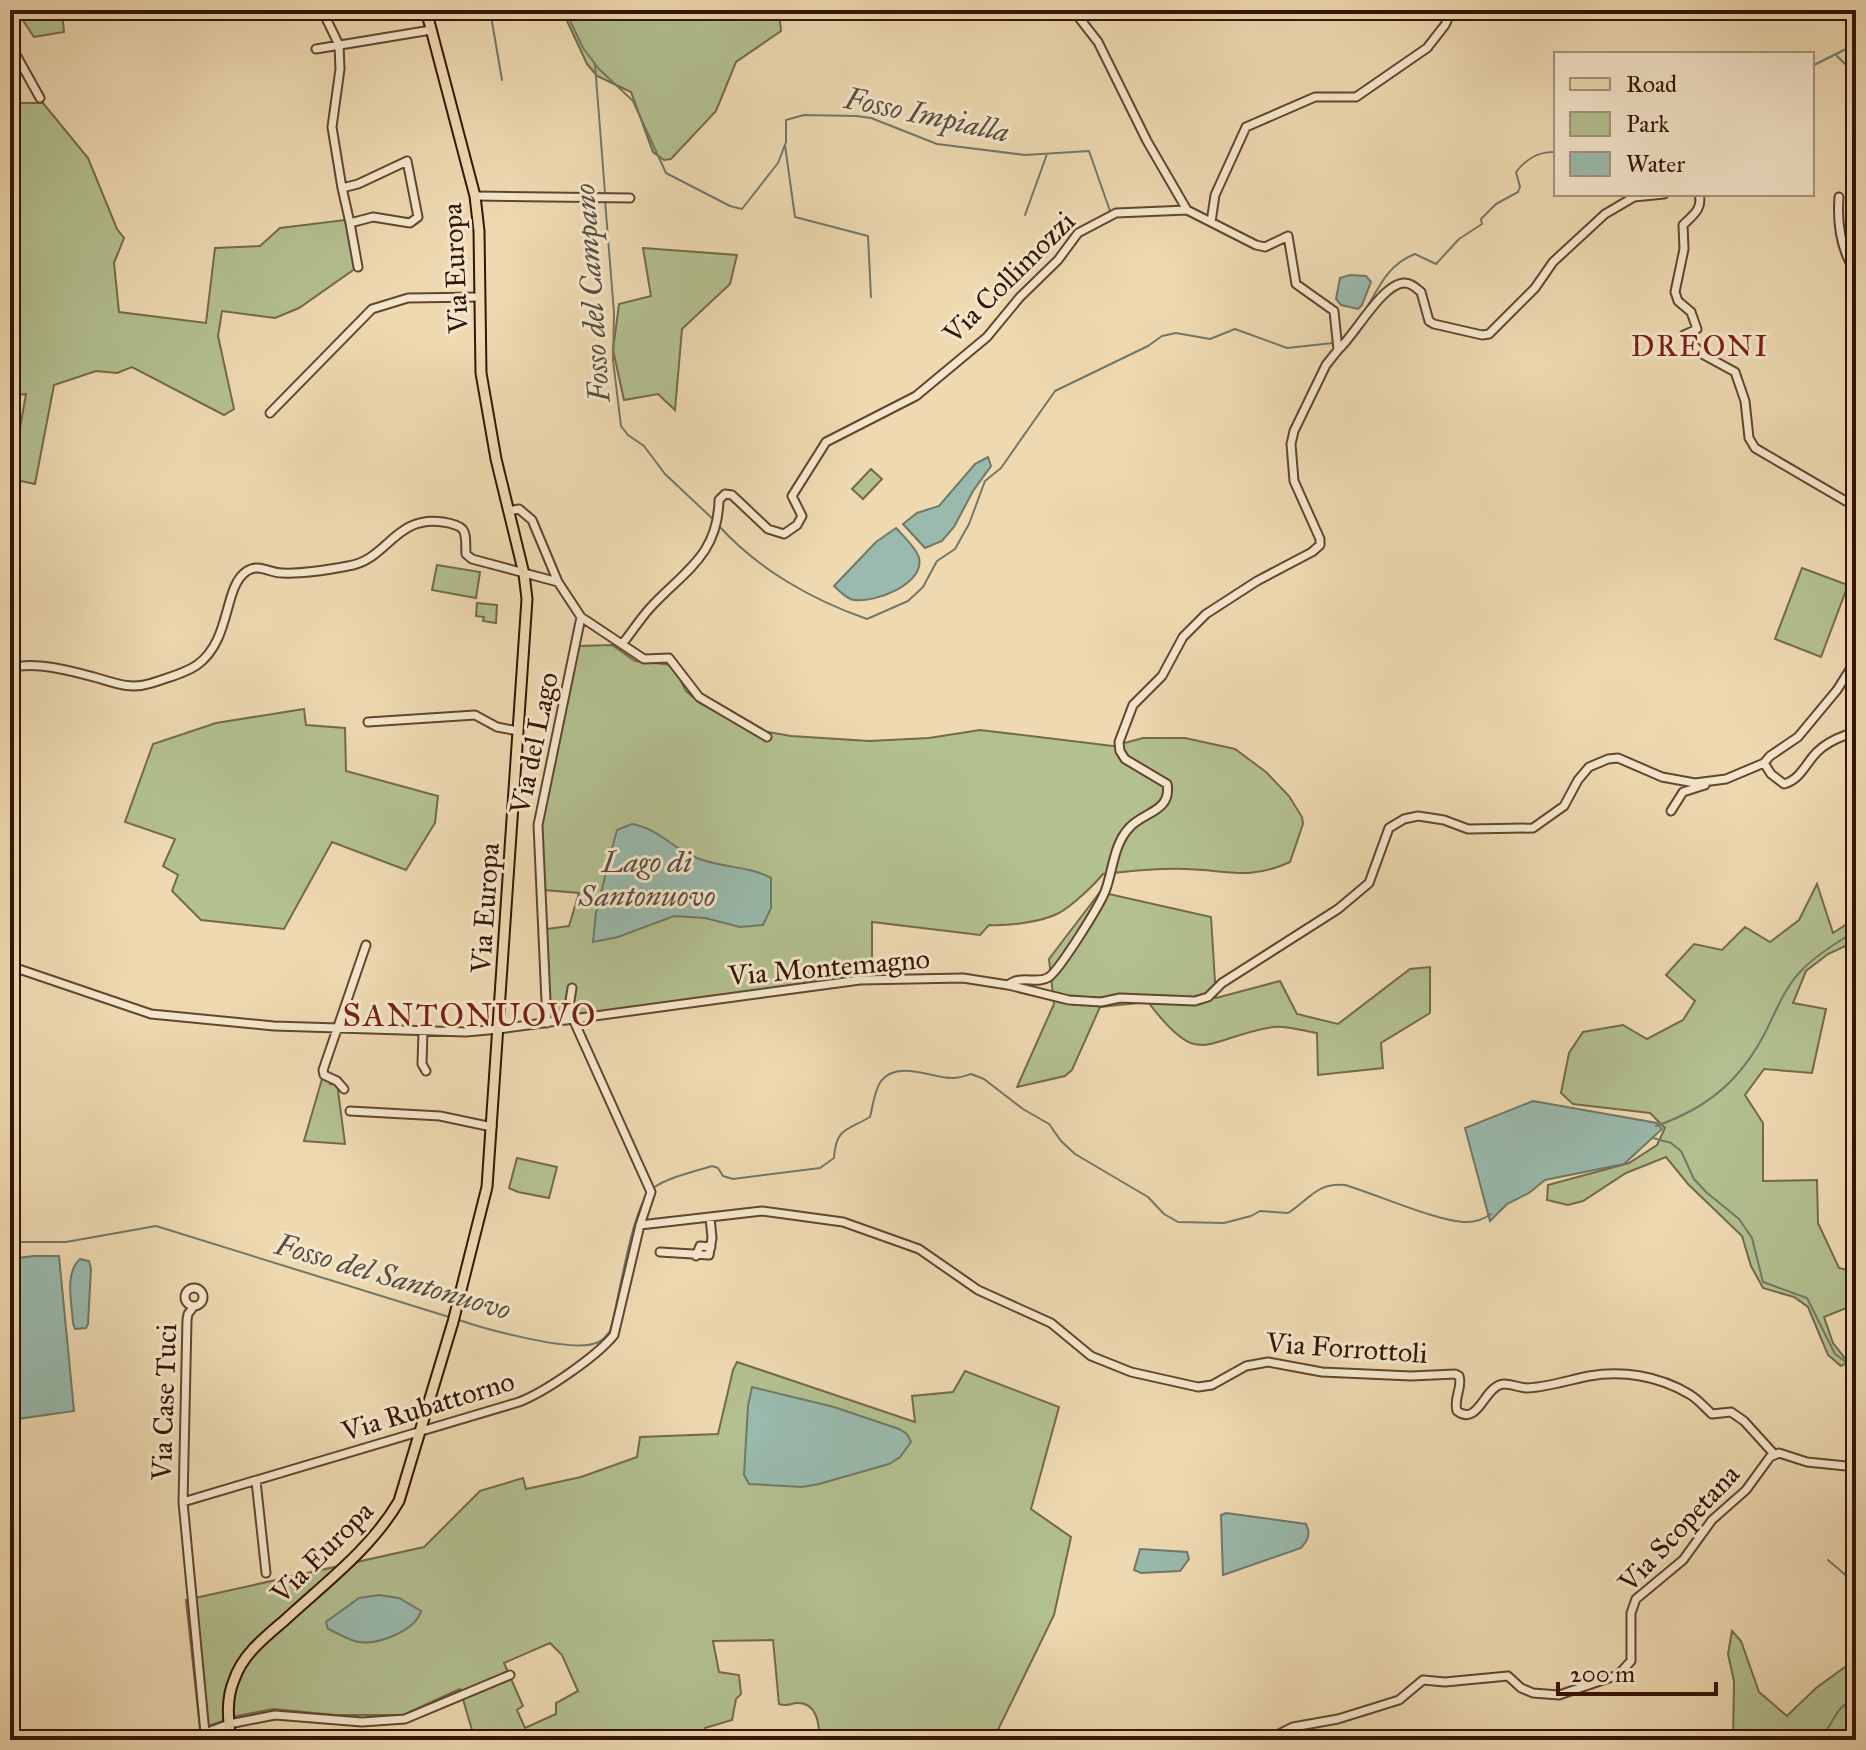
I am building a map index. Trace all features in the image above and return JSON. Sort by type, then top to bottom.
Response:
[{"type":"main road","name":"Via Europa","points":[[231,1740],[229,1698],[239,1668],[259,1643],[362,1550],[383,1527],[402,1493],[485,1200],[527,599],[481,373],[479,231],[475,196],[426,10]]},
{"type":"street","points":[[322,10],[339,45],[340,69],[332,127],[358,267]]},
{"type":"street","points":[[1073,10],[1098,42],[1147,141],[1187,210],[1265,247],[1288,236],[1296,284],[1334,311],[1338,350]]},
{"type":"street","points":[[1211,222],[1215,195],[1246,127],[1315,97],[1356,97],[1427,48],[1452,10]]},
{"type":"street","points":[[316,49],[431,30]]},
{"type":"street","points":[[10,44],[13,56],[40,98]]},
{"type":"street","points":[[342,188],[358,184],[403,161],[409,163],[418,213],[413,223],[373,217],[350,223]]},
{"type":"street","points":[[475,196],[630,198]]},
{"type":"street","points":[[1008,985],[1015,979],[1042,980],[1052,974],[1089,922],[1103,896],[1111,864],[1127,829],[1160,809],[1165,802],[1169,790],[1167,784],[1125,759],[1120,751],[1119,742],[1133,705],[1162,676],[1183,637],[1206,614],[1320,545],[1294,481],[1291,444],[1294,431],[1326,365],[1383,293],[1402,282],[1408,283],[1421,292],[1425,313],[1434,324],[1489,334],[1535,288],[1553,262],[1605,214],[1634,197],[1644,196]]},
{"type":"street","points":[[1700,196],[1699,210],[1683,225],[1684,249],[1675,292],[1678,301],[1691,312],[1697,329],[1684,335],[1702,354],[1735,372],[1745,401],[1749,438],[1755,448],[1856,507]]},
{"type":"street","points":[[1839,197],[1837,216],[1847,259],[1856,273]]},
{"type":"street","name":"Via Collimozzi","points":[[623,643],[651,608],[702,558],[717,523],[719,500],[725,494],[732,495],[768,529],[784,534],[791,530],[802,516],[794,502],[794,490],[821,447],[840,433],[916,396],[992,332],[1020,297],[1058,260],[1078,233],[1116,213],[1187,210]]},
{"type":"street","points":[[270,413],[372,309],[408,298],[480,297]]},
{"type":"street","points":[[508,511],[519,509],[532,520],[558,582],[581,617],[644,659],[669,658],[699,697],[767,737]]},
{"type":"street","points":[[10,668],[33,666],[91,676],[132,688],[150,684],[195,666],[213,647],[222,633],[237,581],[249,569],[263,568],[279,574],[354,565],[369,558],[415,521],[439,521],[460,526],[466,534],[466,554],[472,559],[558,582]]},
{"type":"street","name":"Via del Lago","points":[[547,1023],[538,825],[581,617]]},
{"type":"street","name":"Via Montemagno","points":[[10,966],[151,1014],[224,1023],[423,1031],[499,1029],[860,980],[963,978],[1082,1002],[1120,998],[1195,1001],[1208,997],[1222,983],[1338,909],[1369,883],[1389,828],[1404,819],[1418,816],[1444,820],[1468,829],[1533,828],[1564,806],[1589,767],[1608,759],[1618,758],[1662,777],[1695,783],[1726,779],[1764,763],[1798,737],[1837,690],[1856,660]]},
{"type":"street","points":[[368,722],[475,715],[497,727],[518,731]]},
{"type":"street","points":[[1764,763],[1771,774],[1784,784],[1790,783],[1821,748],[1846,735],[1856,739]]},
{"type":"street","points":[[1671,811],[1683,792],[1726,779]]},
{"type":"street","points":[[344,1089],[322,1072],[366,945]]},
{"type":"street","points":[[570,1020],[572,988]]},
{"type":"street","name":"Via Rubattorno","points":[[183,1502],[532,1397],[603,1347],[615,1333],[650,1189],[570,1020]]},
{"type":"street","points":[[423,1031],[422,1064],[426,1071]]},
{"type":"street","points":[[350,1111],[440,1116],[492,1127]]},
{"type":"street","name":"Via Forrottoli","points":[[640,1225],[762,1211],[843,1222],[919,1249],[978,1290],[1051,1323],[1091,1356],[1131,1372],[1198,1387],[1212,1385],[1246,1366],[1268,1362],[1322,1372],[1411,1376],[1455,1374],[1461,1383],[1455,1402],[1457,1411],[1469,1415],[1476,1412],[1492,1390],[1505,1384],[1527,1388],[1621,1372],[1688,1393],[1712,1414],[1731,1412],[1744,1421],[1774,1454]]},
{"type":"street","points":[[660,1252],[696,1256],[700,1246],[711,1247],[710,1217]]},
{"type":"street","name":"Via Case Tuci","points":[[183,1502],[187,1320],[194,1306]]},
{"type":"street","name":"Via Scopetana","points":[[1267,1740],[1293,1727],[1338,1719],[1399,1700],[1423,1680],[1445,1682],[1508,1676],[1521,1688],[1533,1693],[1559,1695],[1618,1675],[1631,1661],[1631,1613],[1636,1599],[1683,1560],[1712,1520],[1746,1490],[1774,1454],[1807,1462],[1856,1467]]},
{"type":"street","points":[[256,1481],[266,1573]]},
{"type":"street","points":[[183,1502],[204,1737],[229,1724],[275,1715],[362,1722],[405,1719],[510,1675]]},
{"type":"green space","points":[[10,10],[62,10],[64,32],[34,37],[22,19],[10,26]]},
{"type":"green space","points":[[562,10],[779,10],[781,31],[736,62],[716,111],[671,159],[664,160],[653,152],[631,92],[597,76],[587,64]]},
{"type":"green space","points":[[10,103],[43,103],[88,158],[117,229],[124,238],[114,263],[119,312],[206,323],[215,248],[260,246],[280,228],[345,220],[356,268],[299,308],[275,318],[222,311],[218,336],[234,409],[224,415],[132,367],[117,373],[96,371],[54,385],[35,484],[11,479],[26,394],[10,396]]},
{"type":"green space","points":[[643,248],[737,255],[730,284],[682,329],[675,410],[658,394],[624,400],[613,350],[619,304],[651,296]]},
{"type":"green space","points":[[871,469],[882,479],[863,499],[852,489]]},
{"type":"green space","points":[[437,565],[480,572],[476,598],[432,590]]},
{"type":"green space","points":[[1802,568],[1848,585],[1821,657],[1775,639]]},
{"type":"green space","points":[[477,603],[497,605],[496,623],[483,621],[484,617],[476,616]]},
{"type":"green space","points":[[612,645],[635,661],[673,665],[686,691],[701,704],[751,729],[791,736],[869,741],[929,738],[980,730],[1113,746],[1143,738],[1185,738],[1235,749],[1266,772],[1289,796],[1303,824],[1290,862],[1262,871],[1238,873],[1164,869],[1103,874],[1059,913],[1025,923],[989,925],[980,935],[872,922],[872,964],[865,975],[549,1019],[546,929],[569,926],[579,893],[544,890],[541,827],[579,646]]},
{"type":"green space","points":[[304,709],[306,725],[345,728],[346,771],[438,796],[435,823],[406,870],[332,842],[284,929],[201,920],[172,891],[178,875],[163,866],[175,839],[125,822],[153,744],[216,723]]},
{"type":"green space","points":[[1817,884],[1833,933],[1856,918],[1856,941],[1828,954],[1806,971],[1793,1003],[1826,1009],[1812,1073],[1764,1069],[1745,1095],[1763,1123],[1763,1181],[1817,1180],[1818,1223],[1839,1268],[1856,1272],[1856,1304],[1824,1317],[1833,1343],[1848,1362],[1841,1366],[1828,1355],[1808,1307],[1794,1297],[1763,1288],[1751,1266],[1742,1236],[1688,1184],[1666,1157],[1626,1173],[1583,1201],[1568,1205],[1547,1200],[1548,1185],[1629,1163],[1657,1145],[1665,1128],[1650,1113],[1573,1104],[1561,1093],[1569,1053],[1583,1032],[1623,1025],[1647,1039],[1683,1020],[1695,1001],[1666,975],[1694,944],[1722,950],[1745,927],[1770,942],[1799,920]]},
{"type":"green space","points":[[1100,892],[1211,917],[1216,998],[1280,981],[1297,1014],[1338,1024],[1410,969],[1430,967],[1430,1013],[1381,1043],[1383,1068],[1318,1075],[1317,1033],[1273,1027],[1204,1045],[1193,1044],[1166,1024],[1148,1002],[1100,1007],[1072,1070],[1065,1076],[1017,1087],[1054,1004],[1049,959]]},
{"type":"green space","points":[[322,1079],[330,1079],[330,1084],[337,1083],[345,1144],[304,1141]]},
{"type":"green space","points":[[517,1158],[557,1167],[549,1198],[509,1188]]},
{"type":"green space","points":[[737,1362],[915,1422],[912,1396],[953,1392],[965,1371],[1059,1407],[1031,1509],[1071,1537],[1054,1615],[993,1740],[820,1740],[816,1716],[810,1707],[798,1703],[779,1704],[773,1640],[713,1641],[719,1672],[739,1675],[741,1694],[736,1699],[732,1720],[705,1728],[706,1740],[465,1740],[474,1737],[460,1689],[403,1715],[335,1715],[273,1709],[237,1716],[200,1729],[186,1600],[424,1547],[480,1491],[523,1478],[526,1489],[581,1477],[637,1457],[640,1437],[718,1434]],"holes":[[[550,1643],[562,1655],[578,1691],[556,1703],[556,1714],[525,1728],[517,1710],[523,1706],[504,1663]]]},
{"type":"green space","points":[[1732,1631],[1741,1641],[1759,1692],[1787,1716],[1816,1688],[1856,1659],[1856,1740],[1733,1740],[1734,1681],[1728,1654]]},
{"type":"water","points":[[1366,276],[1371,282],[1358,309],[1341,305],[1336,299],[1340,278]]},
{"type":"water","points":[[988,457],[991,466],[973,491],[954,527],[942,541],[925,548],[903,524],[917,513],[939,506],[975,464]]},
{"type":"water","points":[[896,528],[919,558],[919,567],[907,584],[885,595],[863,600],[854,600],[834,586],[876,542]]},
{"type":"water","name":"Lago di Santonuovo","points":[[632,824],[649,829],[702,860],[771,878],[771,908],[763,925],[740,927],[705,918],[674,916],[618,937],[593,942],[596,913],[617,830]]},
{"type":"water","points":[[1533,1101],[1657,1123],[1662,1129],[1624,1164],[1545,1180],[1529,1193],[1507,1204],[1490,1221],[1465,1128]]},
{"type":"water","points":[[59,1256],[74,1411],[10,1420],[10,1259]]},
{"type":"water","points":[[80,1259],[89,1261],[91,1269],[88,1324],[86,1328],[75,1329],[70,1280]]},
{"type":"water","points":[[752,1387],[834,1407],[899,1429],[907,1434],[911,1442],[900,1457],[889,1464],[819,1484],[802,1487],[749,1484],[744,1475]]},
{"type":"water","points":[[1226,1513],[1306,1524],[1308,1537],[1301,1548],[1223,1575],[1221,1515]]},
{"type":"water","points":[[1140,1549],[1187,1552],[1189,1559],[1180,1571],[1141,1573],[1134,1570]]},
{"type":"water","points":[[379,1595],[399,1598],[421,1611],[418,1618],[396,1635],[376,1641],[351,1640],[328,1629],[326,1622],[359,1598]]},
{"type":"waterway","points":[[490,10],[502,80]]},
{"type":"waterway","name":"Fosso Impialla","points":[[565,10],[583,48],[599,69],[633,101],[666,173],[730,206],[742,209],[778,163],[786,142],[786,120],[804,115],[871,118],[937,144],[1025,155],[1089,151],[1110,211]]},
{"type":"waterway","name":"Fosso del Campano","points":[[1814,65],[1856,44]]},
{"type":"waterway","points":[[1837,56],[1856,75]]},
{"type":"waterway","name":"Fosso del Campano","points":[[595,64],[605,193]]},
{"type":"waterway","points":[[785,145],[795,217],[868,236],[871,297]]},
{"type":"waterway","name":"Fosso del Campano","points":[[1365,311],[1385,277],[1398,264],[1415,254],[1436,264],[1459,239],[1482,224],[1481,219],[1496,204],[1518,192],[1520,187],[1516,172],[1524,163],[1539,154],[1554,152]]},
{"type":"waterway","points":[[1025,215],[1047,154]]},
{"type":"waterway","name":"Fosso del Campano","points":[[605,200],[614,313],[613,360],[621,426],[644,446],[665,474],[715,521]]},
{"type":"waterway","name":"Fosso del Campano","points":[[719,526],[734,542],[787,582],[867,619],[908,601],[923,587],[937,561],[955,549],[969,524],[985,481],[1001,468],[1055,391],[1148,346],[1162,336],[1176,333],[1210,339],[1235,329],[1287,348],[1333,343]]},
{"type":"waterway","points":[[1656,1126],[1707,1101],[1734,1078],[1756,1048],[1795,977],[1820,954],[1856,931]]},
{"type":"waterway","name":"Fosso del Santonuovo","points":[[459,1320],[507,1334],[568,1345],[601,1341],[610,1331],[639,1212],[653,1188],[712,1166],[718,1168],[723,1176],[733,1179],[820,1168],[834,1158],[840,1136],[870,1117],[881,1081],[897,1071],[945,1078],[971,1074],[984,1079],[1023,1109],[1049,1124],[1075,1154],[1148,1197],[1164,1214],[1178,1222],[1224,1223],[1260,1211],[1288,1213],[1320,1189],[1335,1185],[1345,1185],[1455,1221],[1474,1221],[1491,1214]]},
{"type":"waterway","name":"Fosso del Santonuovo","points":[[1653,1138],[1671,1143],[1681,1151],[1694,1179],[1739,1219],[1752,1238],[1763,1282],[1807,1298],[1835,1354],[1856,1369]]},
{"type":"waterway","name":"Fosso del Santonuovo","points":[[10,1245],[19,1242],[66,1242],[156,1226],[449,1317]]},
{"type":"waterway","points":[[1828,1560],[1856,1584]]},
{"type":"waterway","points":[[1787,1740],[1819,1736],[1842,1707],[1856,1700]]},
{"type":"district","name":"DREONI","points":[[1700,346]]},
{"type":"district","name":"SANTONUOVO","points":[[470,1015]]}]
